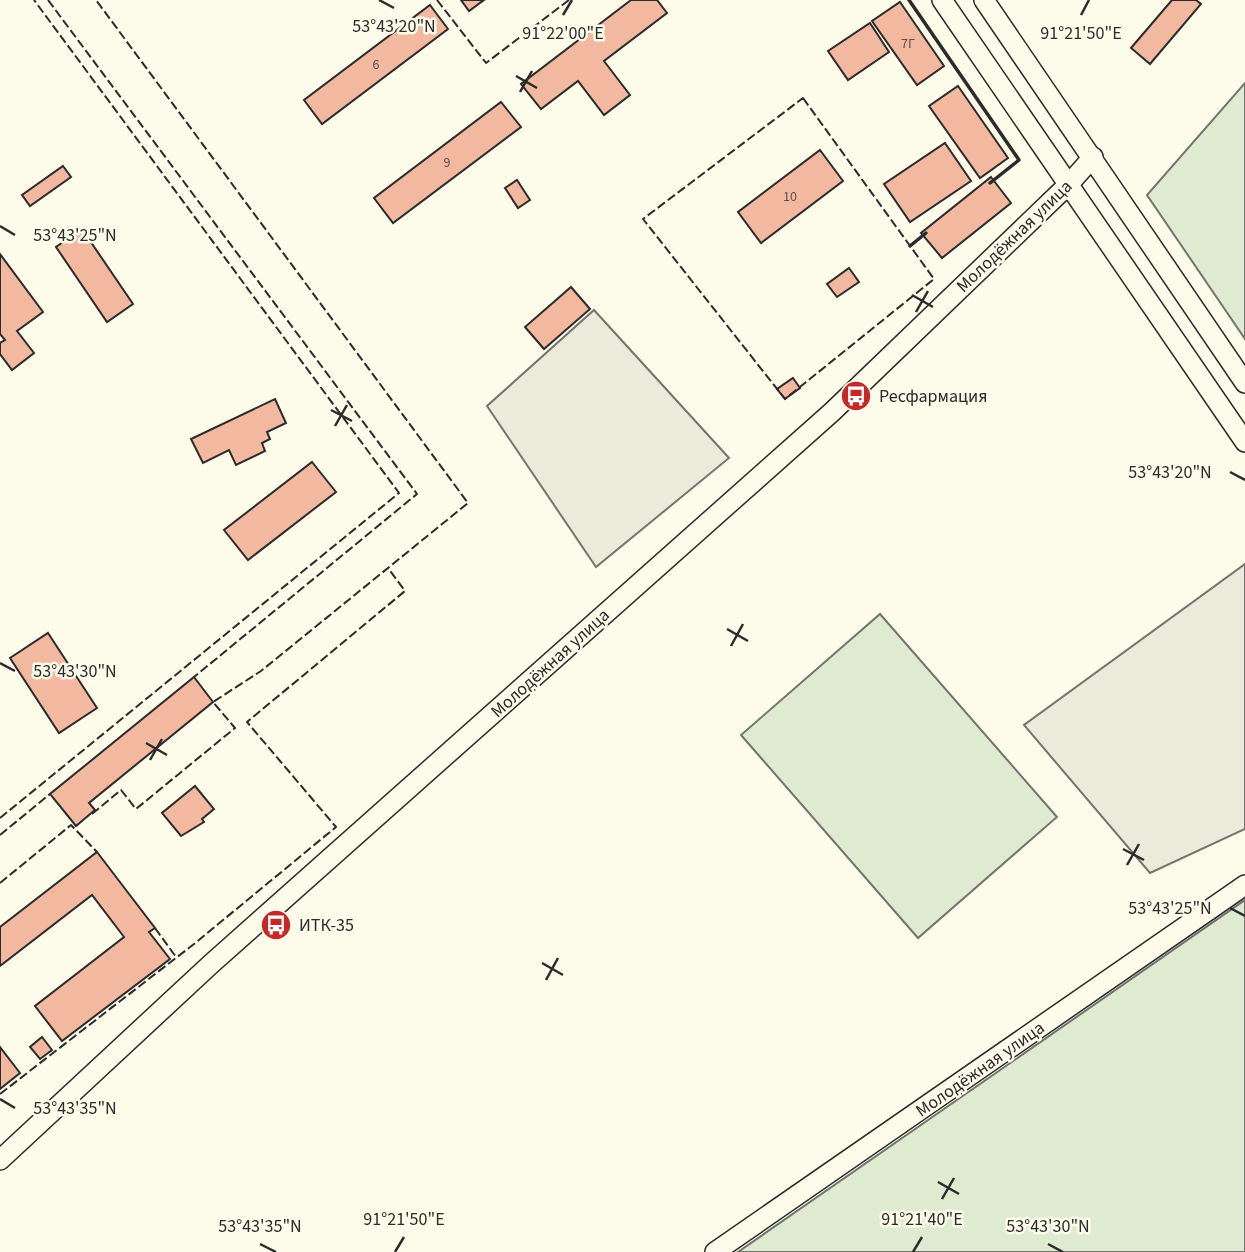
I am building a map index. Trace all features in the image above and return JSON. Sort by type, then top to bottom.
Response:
[{"type":"street","points":[[942,0],[1245,442]]},
{"type":"street","points":[[984,0],[1245,383]]},
{"type":"street","name":"Молодёжная улица","points":[[0,1160],[211,964],[814,427],[1069,184],[1093,157]]},
{"type":"street","name":"Молодёжная улица","points":[[715,1252],[1245,885]]},
{"type":"green space","points":[[1245,83],[1245,339],[1147,195]]},
{"type":"green space","points":[[880,614],[1057,817],[918,938],[741,735]]},
{"type":"green space","points":[[1245,900],[1245,1252],[738,1252]]},
{"type":"shaded area","points":[[594,310],[729,458],[596,567],[487,406]]},
{"type":"shaded area","points":[[1245,564],[1245,829],[1150,873],[1024,725]]},
{"type":"building","points":[[461,0],[484,0],[469,11]]},
{"type":"building","points":[[631,0],[657,0],[667,13],[604,61],[630,95],[604,115],[578,81],[541,109],[521,84]]},
{"type":"building","points":[[1172,0],[1196,0],[1201,4],[1150,64],[1131,48]]},
{"type":"building","points":[[900,2],[944,66],[917,85],[872,21]]},
{"type":"building","points":[[430,5],[448,29],[322,124],[304,100]]},
{"type":"building","points":[[870,23],[889,52],[848,80],[828,51]]},
{"type":"building","points":[[958,86],[1008,158],[980,178],[929,106]]},
{"type":"building","points":[[501,102],[521,127],[393,223],[374,198]]},
{"type":"building","points":[[945,143],[971,181],[910,222],[884,184]]},
{"type":"building","points":[[820,150],[843,181],[761,243],[738,212]]},
{"type":"building","points":[[63,166],[71,177],[30,206],[22,195]]},
{"type":"building","points":[[991,177],[1011,203],[942,258],[921,233]]},
{"type":"building","points":[[517,180],[530,200],[518,208],[505,188]]},
{"type":"building","points":[[82,229],[133,304],[107,322],[56,247]]},
{"type":"building","points":[[0,254],[43,312],[17,331],[34,353],[12,370],[0,354],[0,343],[5,340],[0,334]]},
{"type":"building","points":[[849,268],[859,282],[837,297],[827,284]]},
{"type":"building","points":[[571,287],[590,309],[544,349],[525,327]]},
{"type":"building","points":[[793,378],[800,388],[785,399],[777,389]]},
{"type":"building","points":[[275,399],[286,423],[267,432],[270,439],[262,443],[265,451],[236,465],[229,450],[203,463],[191,439]]},
{"type":"building","points":[[312,462],[336,492],[248,560],[224,530]]},
{"type":"building","points":[[48,633],[97,708],[59,733],[10,658]]},
{"type":"building","points":[[194,677],[213,702],[89,803],[95,810],[76,826],[50,794]]},
{"type":"building","points":[[195,786],[214,809],[202,819],[204,822],[181,836],[162,813]]},
{"type":"building","points":[[97,852],[155,928],[149,932],[170,959],[62,1041],[35,1006],[124,937],[92,895],[0,966],[0,927]]},
{"type":"building","points":[[42,1037],[52,1050],[40,1059],[30,1047]]},
{"type":"building","points":[[0,1047],[20,1073],[0,1089]]},
{"type":"fence","points":[[0,818],[399,493],[34,0]]},
{"type":"fence","points":[[48,0],[417,494],[194,677]]},
{"type":"fence","points":[[92,814],[121,790],[136,809],[235,728],[213,702],[261,671],[468,503],[96,0]]},
{"type":"fence","points":[[437,0],[486,63],[569,0]]},
{"type":"fence","points":[[803,98],[934,279],[785,399],[643,219],[803,98]]},
{"type":"fence","points":[[0,1094],[194,944],[336,827],[247,722],[405,591],[388,568]]},
{"type":"fence","points":[[0,835],[50,794]]},
{"type":"fence","points":[[0,883],[71,825],[97,852]]},
{"type":"fence","points":[[155,928],[176,957]]},
{"type":"wall","points":[[909,0],[1019,160],[990,183]]},
{"type":"wall","points":[[910,246],[926,233]]},
{"type":"place","name":"Ресфармация","points":[[856,396]]},
{"type":"place","name":"ИТК-35","points":[[276,925]]}]
